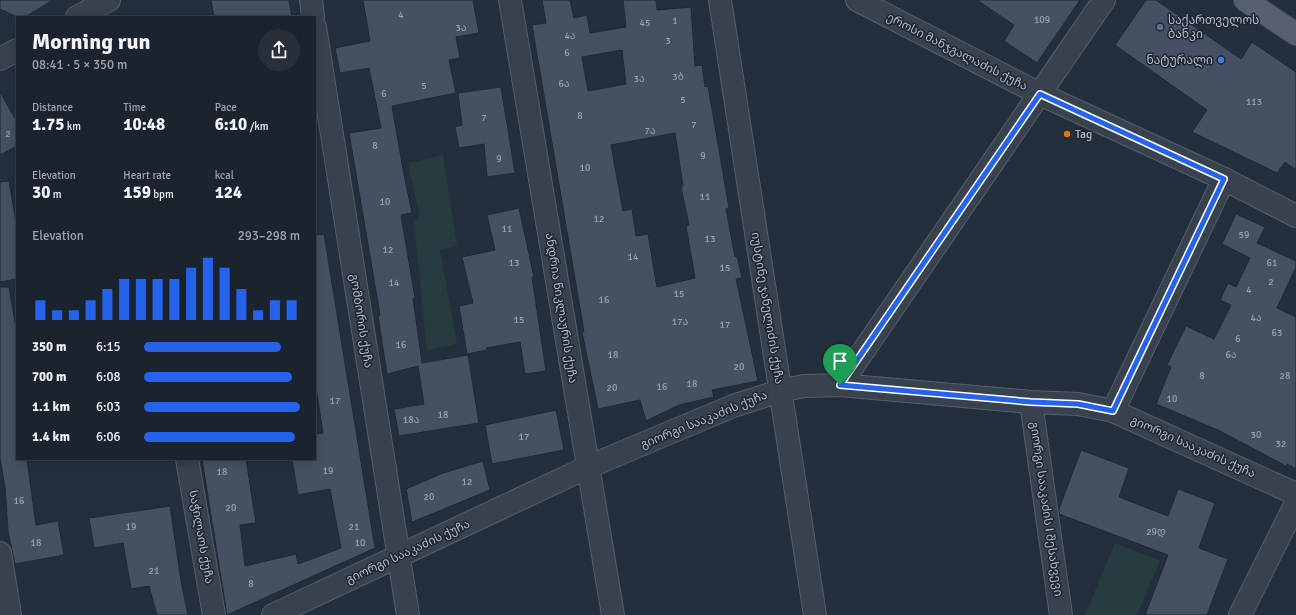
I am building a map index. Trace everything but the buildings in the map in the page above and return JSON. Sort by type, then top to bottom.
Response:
[{"type":"main road","points":[[1245,0],[1296,34]]},
{"type":"street","points":[[79,16],[109,0],[112,16]]},
{"type":"street","points":[[311,0],[314,16]]},
{"type":"street","name":"ანდრია წიკლაურის ქუჩა","points":[[510,0],[613,615]]},
{"type":"street","name":"იუსტინე ჯანელიძის ქუჩა","points":[[720,0],[815,615]]},
{"type":"street","name":"ეროსი მანჯგალაძის ქუჩა","points":[[857,0],[1040,94],[1224,179],[1296,216]]},
{"type":"street","points":[[840,385],[1104,0]]},
{"type":"street","name":"გომბორის ქუჩა","points":[[316,33],[408,615]]},
{"type":"street","points":[[0,59],[16,51]]},
{"type":"street","points":[[1113,411],[1224,179]]},
{"type":"street","name":"გიორგი სააკაძის ქუჩა","points":[[273,615],[588,467],[733,406],[780,391],[804,386],[840,385],[1031,402],[1078,404],[1113,411],[1296,494]]},
{"type":"street","name":"გიორგი სააკაძის I შესახვევი","points":[[1031,402],[1061,615]]},
{"type":"street","name":"საჭილაოს ქუჩა","points":[[188,460],[214,615]]},
{"type":"street","points":[[1240,615],[1296,503]]},
{"type":"street","points":[[0,553],[10,615]]},
{"type":"green space","points":[[443,155],[457,245],[440,250],[457,344],[427,350],[414,223],[419,214],[408,163]]},
{"type":"green space","points":[[1115,543],[1160,561],[1137,615],[1085,615]]},
{"type":"place","name":"საქართველოს ბანკი","points":[[1160,27]]},
{"type":"place","name":"ნატურალი","points":[[1221,60]]},
{"type":"place","name":"Tag","points":[[1067,134]]},
{"type":"route","points":[[1040,94],[1224,179],[1113,411],[1078,404],[1031,402],[840,385],[1040,94]]}]
